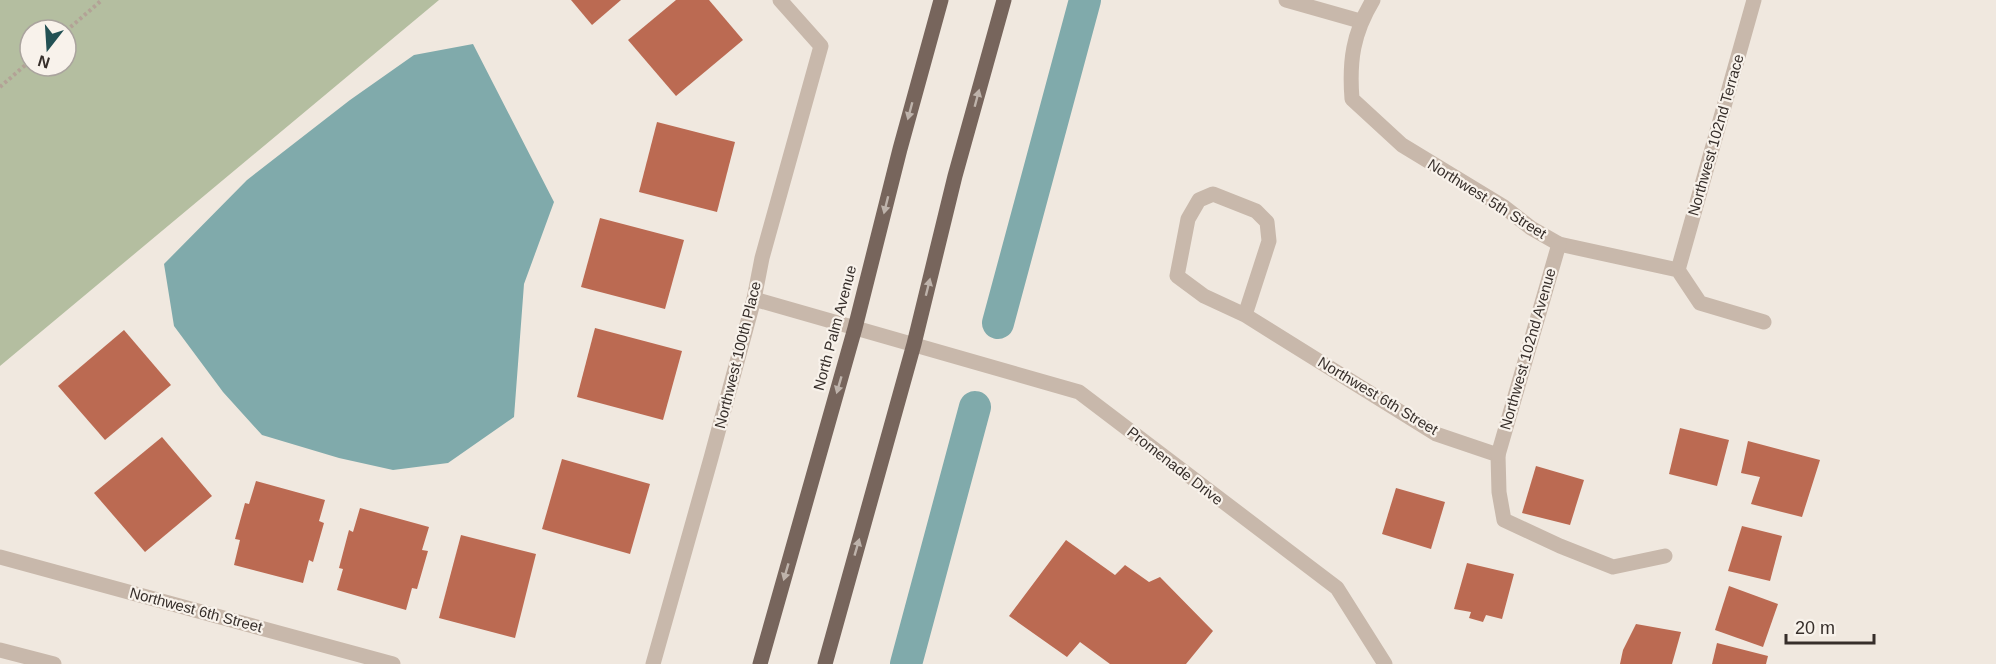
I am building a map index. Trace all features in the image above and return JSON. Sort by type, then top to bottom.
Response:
[{"type":"main road","name":"North Palm Avenue","points":[[760,664],[855,328],[940,0]]},
{"type":"main road","points":[[825,664],[914,344],[955,176],[1004,0]]},
{"type":"street","name":"Northwest 100th Place","points":[[653,664],[821,46],[780,0]]},
{"type":"street","points":[[1286,0],[1360,21],[1373,0]]},
{"type":"street","name":"Northwest 102nd Terrace","points":[[1678,270],[1754,0]]},
{"type":"street","name":"Northwest 5th Street","points":[[1360,21],[1350,69],[1352,99],[1402,145],[1504,207],[1531,228],[1559,244],[1678,270]]},
{"type":"street","name":"Northwest 6th Street","points":[[1245,315],[1269,241],[1267,222],[1256,211],[1213,194],[1199,200],[1188,219],[1177,276],[1204,296],[1245,315],[1436,434],[1498,455]]},
{"type":"street","name":"Northwest 102nd Avenue","points":[[1498,455],[1559,244]]},
{"type":"street","points":[[1678,270],[1700,303],[1764,322]]},
{"type":"street","points":[[754,299],[914,344]]},
{"type":"street","name":"Promenade Drive","points":[[914,344],[1079,392],[1337,588],[1385,664]]},
{"type":"street","points":[[1498,455],[1499,492],[1504,520],[1613,567],[1665,556]]},
{"type":"street","name":"Northwest 6th Street","points":[[0,557],[393,664]]},
{"type":"street","points":[[0,650],[54,664]]},
{"type":"path","points":[[78,21],[102,0]]},
{"type":"path","points":[[0,87],[18,71]]},
{"type":"green space","points":[[0,0],[439,0],[0,366]]},
{"type":"water","points":[[473,44],[554,202],[524,284],[514,417],[448,463],[393,470],[339,458],[262,435],[223,392],[174,326],[164,264],[247,180],[350,100],[414,55]]},
{"type":"building","points":[[571,0],[621,0],[592,25]]},
{"type":"building","points":[[676,0],[709,0],[743,40],[676,96],[628,40]]},
{"type":"building","points":[[657,122],[735,142],[717,212],[639,192]]},
{"type":"building","points":[[600,218],[684,240],[665,309],[581,287]]},
{"type":"building","points":[[595,328],[682,351],[663,420],[577,397]]},
{"type":"building","points":[[124,330],[171,385],[105,440],[58,386]]},
{"type":"building","points":[[1680,428],[1729,440],[1717,486],[1669,474]]},
{"type":"building","points":[[162,437],[212,496],[145,552],[94,493]]},
{"type":"building","points":[[1748,441],[1820,460],[1802,517],[1751,504],[1760,477],[1741,473]]},
{"type":"building","points":[[562,459],[650,484],[630,554],[542,529]]},
{"type":"building","points":[[1536,466],[1584,480],[1570,525],[1522,513]]},
{"type":"building","points":[[256,481],[325,500],[319,521],[324,523],[313,562],[309,560],[303,583],[234,565],[240,540],[235,539],[245,503],[249,504]]},
{"type":"building","points":[[1396,488],[1445,502],[1431,549],[1382,534]]},
{"type":"building","points":[[360,508],[429,527],[422,550],[428,551],[417,589],[412,588],[406,610],[337,590],[343,569],[339,568],[349,530],[353,532]]},
{"type":"building","points":[[1742,526],[1782,536],[1770,581],[1728,571]]},
{"type":"building","points":[[461,535],[536,554],[515,638],[439,618]]},
{"type":"building","points":[[1066,540],[1115,575],[1125,565],[1149,582],[1160,577],[1213,631],[1186,664],[1110,664],[1080,642],[1067,657],[1009,616]]},
{"type":"building","points":[[1467,563],[1514,574],[1502,619],[1486,615],[1483,622],[1469,618],[1471,612],[1454,609]]},
{"type":"building","points":[[1729,586],[1778,604],[1763,647],[1715,630]]},
{"type":"building","points":[[1636,624],[1681,632],[1672,664],[1620,664],[1623,650]]},
{"type":"building","points":[[1717,643],[1768,656],[1766,664],[1712,664]]},
{"type":"waterway","points":[[998,323],[1085,0]]},
{"type":"waterway","points":[[906,664],[975,407]]}]
